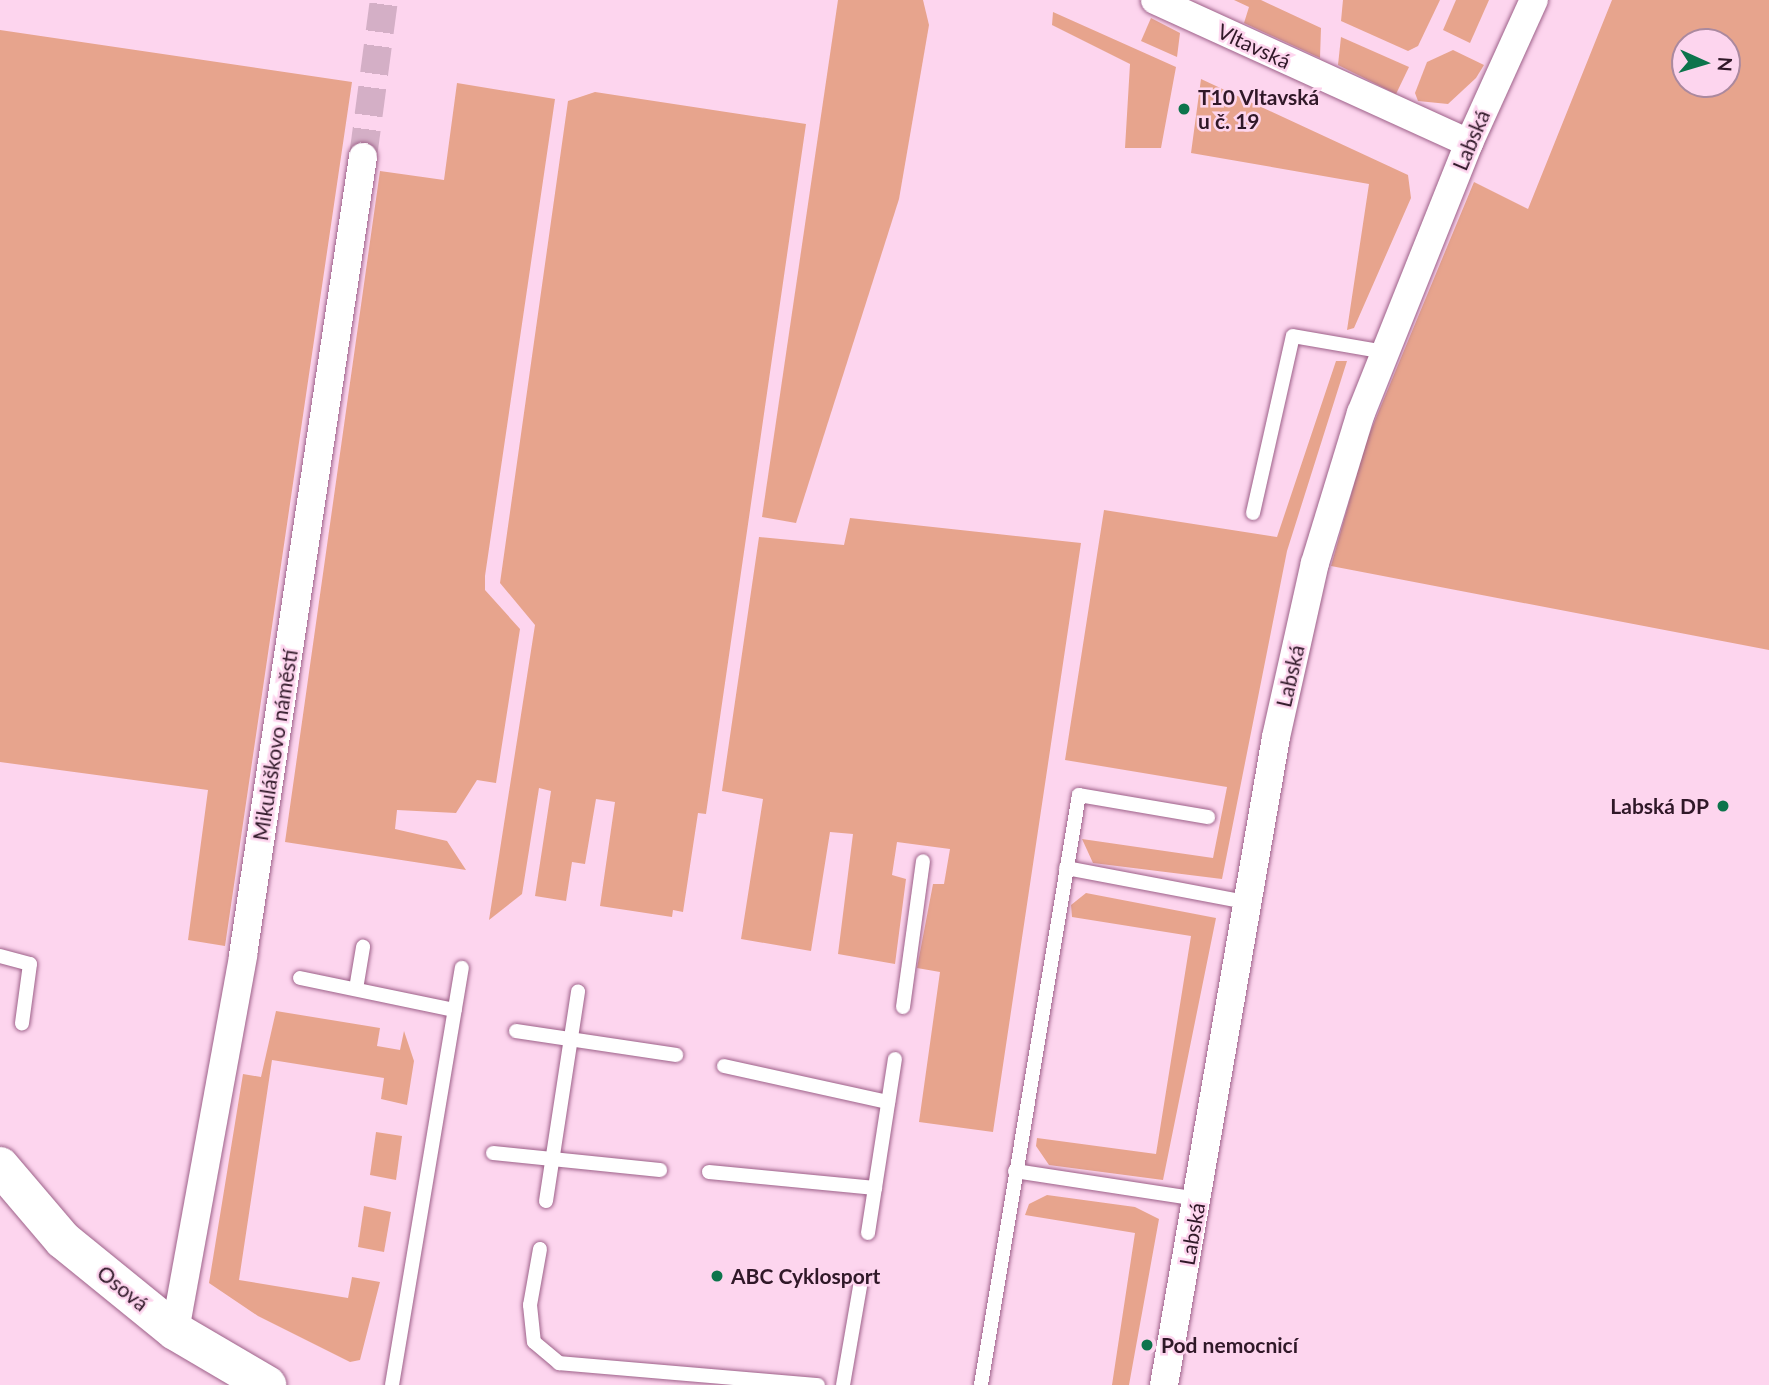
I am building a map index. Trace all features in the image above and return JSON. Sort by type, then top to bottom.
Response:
[{"type":"street","name":"Vltavská","points":[[1155,0],[1469,143]]},
{"type":"street","name":"Labská","points":[[1164,1385],[1247,902],[1315,563],[1385,352],[1469,143],[1534,0]]},
{"type":"street","name":"Mikuláškovo náměstí","points":[[175,1331],[280,716],[363,157]]},
{"type":"street","name":"Osová","points":[[0,1166],[63,1240],[175,1331],[267,1385]]},
{"type":"lane","points":[[1253,513],[1293,336],[1385,352]]},
{"type":"lane","points":[[981,1385],[1079,795],[1208,817]]},
{"type":"lane","points":[[904,1007],[922,861]]},
{"type":"lane","points":[[1066,867],[1247,902]]},
{"type":"lane","points":[[356,989],[363,947]]},
{"type":"lane","points":[[0,957],[30,964],[22,1023]]},
{"type":"lane","points":[[392,1385],[462,968]]},
{"type":"lane","points":[[300,978],[455,1010]]},
{"type":"lane","points":[[547,1201],[578,991]]},
{"type":"lane","points":[[516,1031],[676,1055]]},
{"type":"lane","points":[[868,1233],[895,1059]]},
{"type":"lane","points":[[724,1066],[888,1102]]},
{"type":"lane","points":[[493,1153],[660,1170]]},
{"type":"lane","points":[[1015,1171],[1198,1199]]},
{"type":"lane","points":[[709,1172],[875,1188]]},
{"type":"lane","points":[[540,1249],[530,1305],[534,1342],[559,1363],[818,1385]]},
{"type":"lane","points":[[844,1385],[860,1281]]},
{"type":"shaded area","points":[[838,0],[923,0],[929,25],[899,199],[796,523],[762,517]]},
{"type":"shaded area","points":[[1234,0],[1261,0],[1321,28],[1320,58],[1244,23],[1249,7]]},
{"type":"shaded area","points":[[1343,0],[1440,0],[1418,46],[1408,51],[1341,21]]},
{"type":"shaded area","points":[[1456,0],[1489,0],[1470,43],[1443,30]]},
{"type":"shaded area","points":[[1612,0],[1769,0],[1769,650],[1331,566],[1366,442],[1474,182],[1528,209]]},
{"type":"shaded area","points":[[1053,12],[1176,67],[1161,148],[1125,148],[1130,64],[1052,25]]},
{"type":"shaded area","points":[[1151,18],[1180,33],[1177,57],[1141,41]]},
{"type":"shaded area","points":[[0,30],[352,82],[225,946],[188,940],[208,790],[0,762]]},
{"type":"shaded area","points":[[1341,37],[1409,67],[1396,94],[1338,65]]},
{"type":"shaded area","points":[[1453,50],[1484,65],[1476,78],[1448,104],[1418,101],[1415,93],[1427,62]]},
{"type":"shaded area","points":[[1201,79],[1408,175],[1411,198],[1354,328],[1347,330],[1369,184],[1191,153]]},
{"type":"shaded area","points":[[457,83],[555,99],[485,576],[485,590],[520,629],[496,783],[477,780],[456,813],[397,810],[395,829],[447,841],[466,870],[285,842],[380,171],[444,180]]},
{"type":"shaded area","points":[[595,92],[806,124],[706,814],[698,813],[683,912],[673,910],[672,917],[600,906],[615,802],[596,799],[585,864],[572,862],[566,901],[535,896],[551,791],[539,788],[522,894],[489,920],[535,625],[500,583],[568,101]]},
{"type":"shaded area","points":[[1336,361],[1347,361],[1287,551],[1222,879],[1093,863],[1082,839],[1213,858],[1227,787],[1065,760],[1104,510],[1277,537]]},
{"type":"shaded area","points":[[850,518],[1081,543],[993,1132],[919,1122],[940,972],[917,968],[933,884],[944,884],[950,849],[897,842],[892,875],[906,879],[895,964],[838,954],[853,834],[830,832],[811,951],[741,939],[763,799],[722,791],[759,537],[844,545]]},
{"type":"shaded area","points":[[1086,893],[1216,918],[1163,1180],[1049,1165],[1036,1146],[1037,1138],[1156,1154],[1191,936],[1072,917],[1071,905]]},
{"type":"shaded area","points":[[276,1011],[380,1028],[377,1046],[400,1050],[404,1031],[414,1061],[407,1105],[381,1099],[384,1078],[272,1060],[239,1280],[348,1298],[352,1277],[380,1282],[360,1360],[350,1362],[258,1316],[209,1283],[243,1074],[261,1077]]},
{"type":"shaded area","points":[[376,1132],[402,1136],[396,1180],[370,1175]]},
{"type":"shaded area","points":[[1047,1195],[1135,1207],[1159,1219],[1129,1385],[1112,1385],[1135,1233],[1025,1215],[1029,1204]]},
{"type":"shaded area","points":[[364,1206],[391,1212],[384,1252],[358,1247]]},
{"type":"tunnel","points":[[363,157],[384,0]]},
{"type":"place","name":"T10 Vltavská u č. 19","points":[[1184,109]]},
{"type":"place","name":"Labská DP","points":[[1723,806]]},
{"type":"place","name":"ABC Cyklosport","points":[[717,1276]]},
{"type":"place","name":"Pod nemocnicí","points":[[1147,1345]]}]
